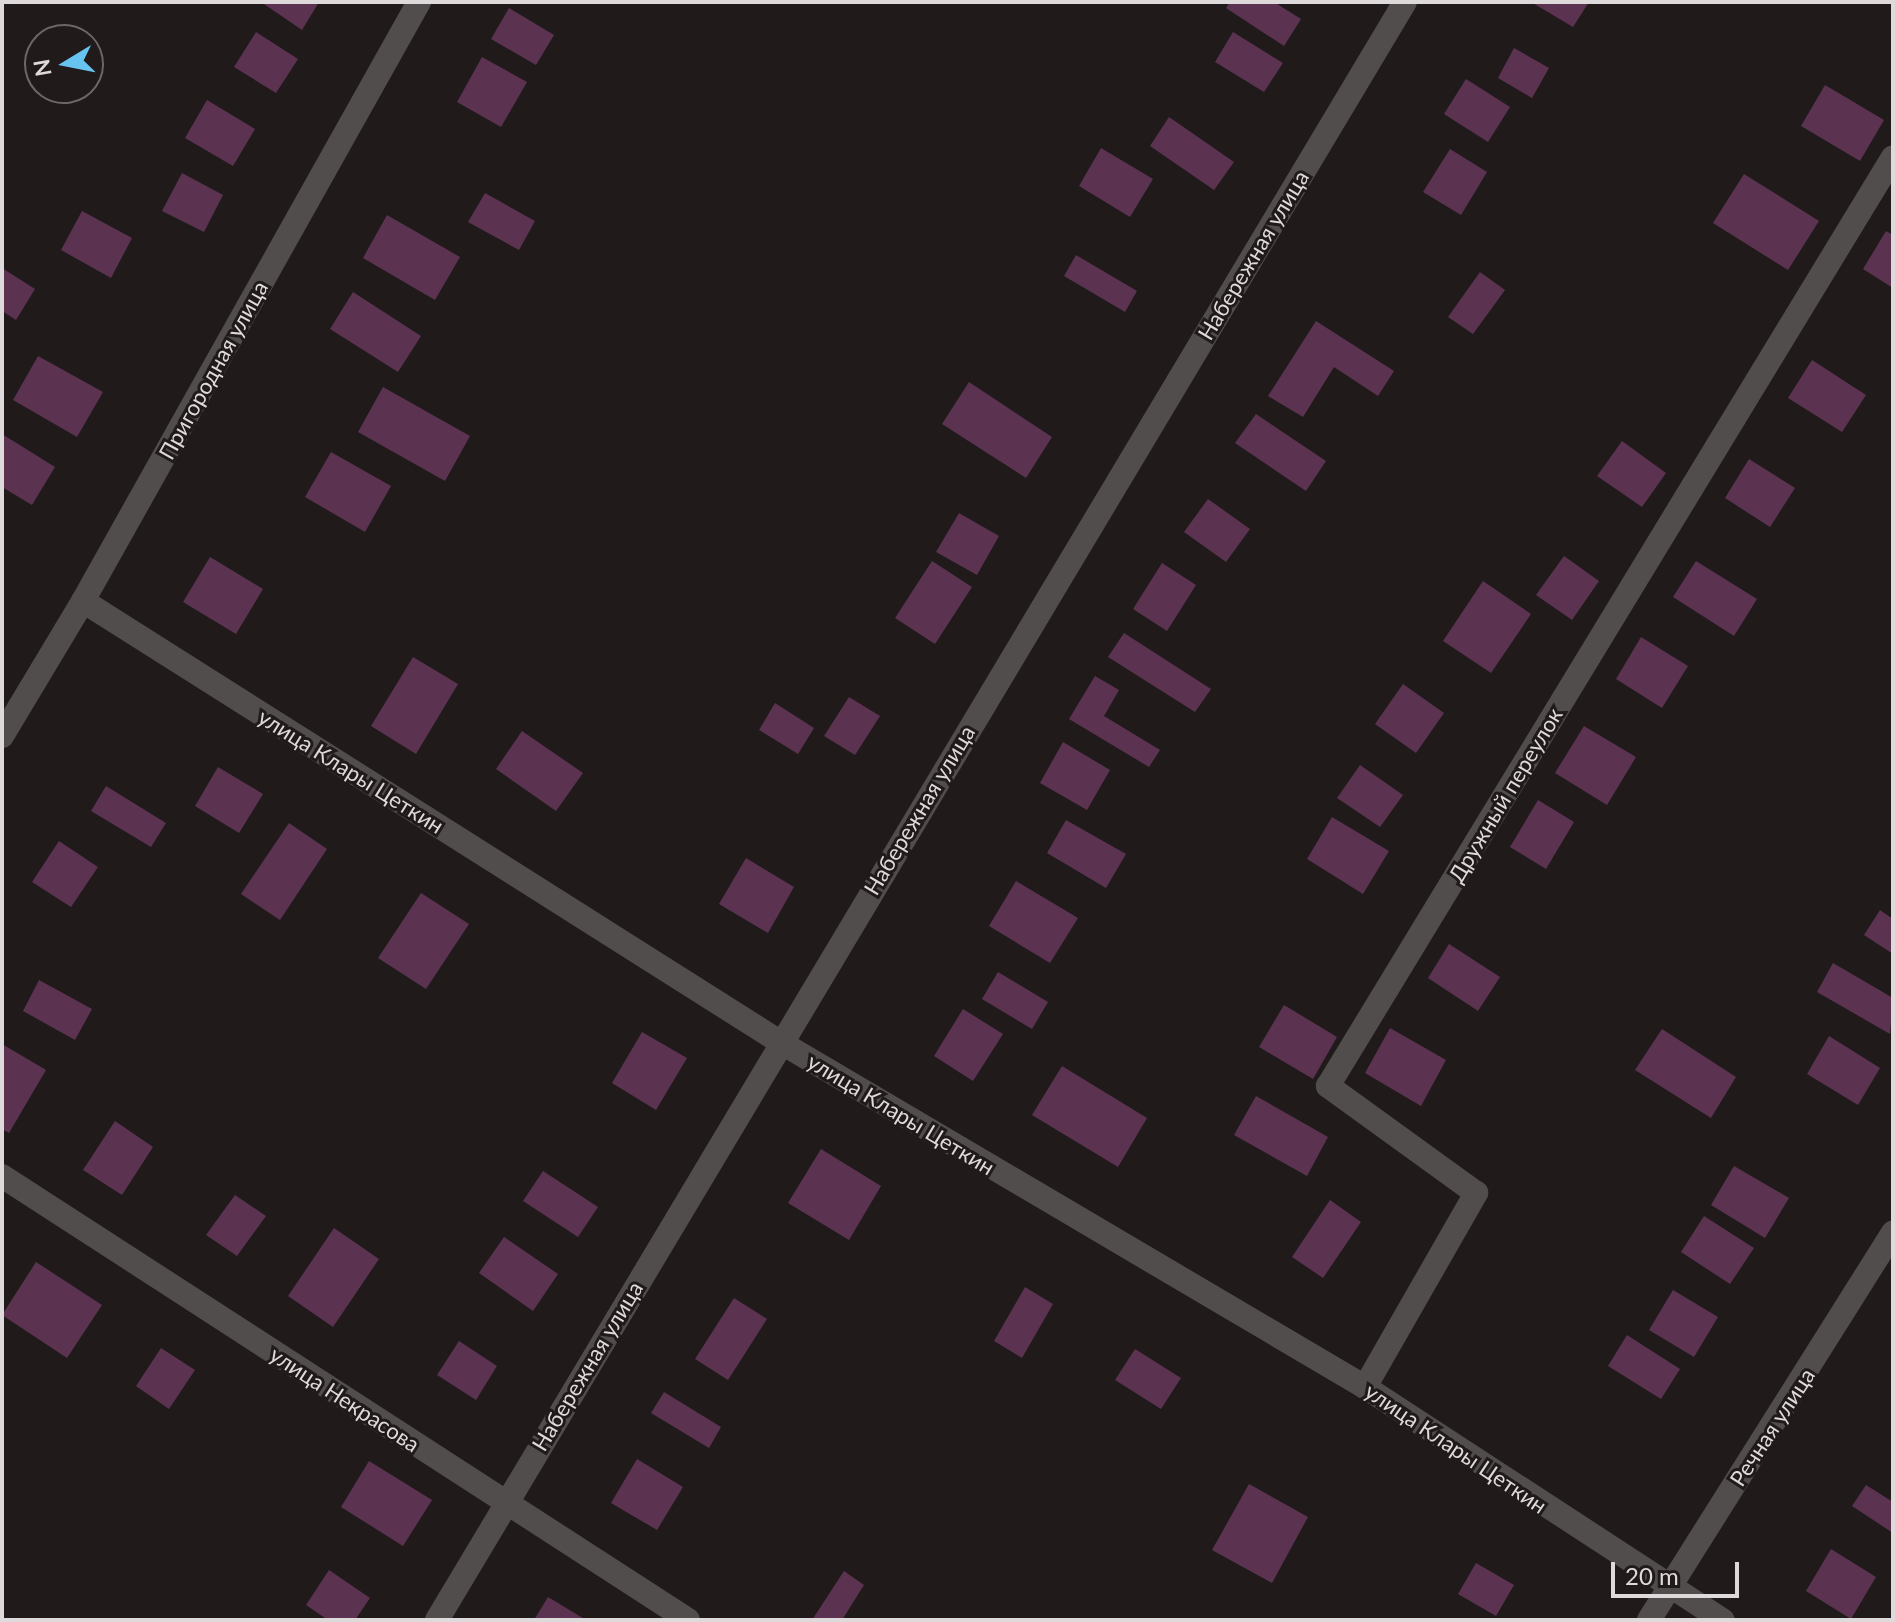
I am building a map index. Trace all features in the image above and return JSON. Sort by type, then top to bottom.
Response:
[{"type":"street","name":"Пригородная улица","points":[[2,736],[83,601],[419,2]]},
{"type":"street","name":"Набережная улица","points":[[437,1620],[780,1042],[1405,2]]},
{"type":"street","name":"Дружный переулок","points":[[1365,1387],[1476,1193],[1328,1086],[1893,157]]},
{"type":"street","name":"улица Клары Цеткин","points":[[83,601],[780,1042],[1365,1387],[1667,1588],[1723,1620]]},
{"type":"street","name":"улица Некрасова","points":[[2,1176],[688,1620]]},
{"type":"street","name":"Речная улица","points":[[1649,1620],[1893,1232]]},
{"type":"building","points":[[261,2],[319,2],[302,30]]},
{"type":"building","points":[[1230,2],[1274,2],[1301,19],[1284,46],[1226,8]]},
{"type":"building","points":[[1531,2],[1589,2],[1573,27]]},
{"type":"building","points":[[509,8],[554,35],[536,65],[491,39]]},
{"type":"building","points":[[256,32],[298,59],[276,93],[234,67]]},
{"type":"building","points":[[1233,32],[1283,63],[1264,92],[1215,62]]},
{"type":"building","points":[[1514,48],[1549,68],[1532,98],[1498,78]]},
{"type":"building","points":[[482,57],[527,82],[501,127],[457,102]]},
{"type":"building","points":[[1466,79],[1510,107],[1488,142],[1444,114]]},
{"type":"building","points":[[1825,85],[1884,120],[1860,161],[1801,126]]},
{"type":"building","points":[[207,100],[255,129],[233,166],[185,138]]},
{"type":"building","points":[[1169,117],[1234,162],[1214,190],[1150,146]]},
{"type":"building","points":[[1101,148],[1153,179],[1130,217],[1079,186]]},
{"type":"building","points":[[1450,149],[1487,172],[1461,215],[1423,192]]},
{"type":"building","points":[[182,173],[223,195],[204,232],[162,211]]},
{"type":"building","points":[[1744,174],[1819,221],[1788,270],[1713,223]]},
{"type":"building","points":[[485,193],[535,221],[519,250],[468,222]]},
{"type":"building","points":[[82,211],[132,238],[111,278],[61,250]]},
{"type":"building","points":[[387,215],[460,257],[435,300],[363,258]]},
{"type":"building","points":[[1886,231],[1893,235],[1893,288],[1863,269]]},
{"type":"building","points":[[1076,255],[1137,291],[1125,312],[1064,276]]},
{"type":"building","points":[[2,268],[35,289],[16,320],[2,311]]},
{"type":"building","points":[[1480,272],[1505,290],[1473,334],[1448,317]]},
{"type":"building","points":[[353,292],[421,336],[398,372],[330,329]]},
{"type":"building","points":[[1316,321],[1394,371],[1378,396],[1334,367],[1303,417],[1268,396]]},
{"type":"building","points":[[38,356],[103,392],[77,437],[13,400]]},
{"type":"building","points":[[1812,360],[1866,395],[1842,432],[1788,398]]},
{"type":"building","points":[[969,382],[1052,437],[1026,478],[942,424]]},
{"type":"building","points":[[383,387],[470,436],[445,481],[358,432]]},
{"type":"building","points":[[1256,414],[1326,461],[1306,491],[1235,443]]},
{"type":"building","points":[[2,434],[55,467],[32,505],[2,487]]},
{"type":"building","points":[[1622,441],[1666,473],[1642,507],[1597,476]]},
{"type":"building","points":[[331,452],[391,486],[365,532],[305,497]]},
{"type":"building","points":[[1749,459],[1795,488],[1770,527],[1725,498]]},
{"type":"building","points":[[1208,499],[1250,529],[1226,562],[1184,532]]},
{"type":"building","points":[[959,513],[999,536],[977,575],[936,552]]},
{"type":"building","points":[[1564,556],[1599,581],[1572,620],[1536,595]]},
{"type":"building","points":[[210,557],[263,589],[236,634],[183,602]]},
{"type":"building","points":[[932,561],[972,587],[935,644],[895,618]]},
{"type":"building","points":[[1696,561],[1757,599],[1734,636],[1673,597]]},
{"type":"building","points":[[1162,563],[1196,585],[1167,631],[1133,609]]},
{"type":"building","points":[[1483,581],[1531,614],[1491,673],[1443,641]]},
{"type":"building","points":[[1124,633],[1211,689],[1195,712],[1108,657]]},
{"type":"building","points":[[1641,637],[1688,666],[1662,708],[1616,679]]},
{"type":"building","points":[[413,657],[458,684],[416,754],[371,726]]},
{"type":"building","points":[[1095,676],[1119,690],[1104,716],[1160,750],[1149,767],[1069,719]]},
{"type":"building","points":[[1403,684],[1444,713],[1416,753],[1375,724]]},
{"type":"building","points":[[849,697],[880,716],[855,755],[824,736]]},
{"type":"building","points":[[775,703],[814,728],[798,754],[759,730]]},
{"type":"building","points":[[1584,726],[1636,757],[1607,805],[1555,773]]},
{"type":"building","points":[[522,731],[583,773],[556,811],[496,769]]},
{"type":"building","points":[[1063,742],[1110,770],[1087,810],[1040,783]]},
{"type":"building","points":[[1360,765],[1403,795],[1380,827],[1337,798]]},
{"type":"building","points":[[218,767],[263,794],[239,833],[195,806]]},
{"type":"building","points":[[106,786],[166,823],[151,847],[91,811]]},
{"type":"building","points":[[1538,800],[1574,822],[1546,869],[1510,847]]},
{"type":"building","points":[[1332,817],[1389,851],[1363,894],[1307,859]]},
{"type":"building","points":[[1066,820],[1126,854],[1106,888],[1047,853]]},
{"type":"building","points":[[289,823],[327,849],[280,920],[241,894]]},
{"type":"building","points":[[59,841],[98,867],[71,907],[32,882]]},
{"type":"building","points":[[746,858],[794,887],[768,933],[719,904]]},
{"type":"building","points":[[1016,881],[1078,918],[1050,963],[989,926]]},
{"type":"building","points":[[421,893],[469,924],[426,989],[378,958]]},
{"type":"building","points":[[1880,910],[1893,919],[1893,954],[1864,935]]},
{"type":"building","points":[[1449,944],[1500,977],[1478,1011],[1428,978]]},
{"type":"building","points":[[1833,963],[1893,998],[1890,1034],[1817,992]]},
{"type":"building","points":[[998,972],[1048,1002],[1032,1029],[982,999]]},
{"type":"building","points":[[39,980],[92,1009],[75,1040],[23,1011]]},
{"type":"building","points":[[1284,1005],[1337,1037],[1313,1079],[1259,1047]]},
{"type":"building","points":[[963,1009],[1003,1034],[973,1081],[934,1056]]},
{"type":"building","points":[[1390,1028],[1446,1060],[1421,1106],[1365,1073]]},
{"type":"building","points":[[1662,1029],[1736,1077],[1711,1118],[1635,1070]]},
{"type":"building","points":[[642,1032],[687,1058],[656,1110],[612,1083]]},
{"type":"building","points":[[1829,1036],[1880,1068],[1858,1105],[1807,1074]]},
{"type":"building","points":[[2,1044],[46,1070],[9,1133],[2,1129]]},
{"type":"building","points":[[1062,1066],[1147,1118],[1118,1167],[1032,1115]]},
{"type":"building","points":[[1256,1096],[1328,1137],[1307,1176],[1234,1135]]},
{"type":"building","points":[[115,1121],[153,1147],[122,1195],[83,1170]]},
{"type":"building","points":[[821,1149],[881,1186],[849,1240],[788,1203]]},
{"type":"building","points":[[1734,1166],[1789,1198],[1765,1238],[1711,1205]]},
{"type":"building","points":[[543,1171],[598,1207],[578,1237],[523,1201]]},
{"type":"building","points":[[235,1195],[266,1216],[237,1256],[206,1235]]},
{"type":"building","points":[[1330,1200],[1361,1222],[1323,1278],[1292,1257]]},
{"type":"building","points":[[1704,1216],[1754,1248],[1730,1284],[1681,1252]]},
{"type":"building","points":[[334,1228],[379,1259],[333,1327],[288,1296]]},
{"type":"building","points":[[504,1237],[558,1274],[533,1311],[479,1273]]},
{"type":"building","points":[[36,1262],[102,1305],[67,1358],[2,1315]]},
{"type":"building","points":[[1025,1287],[1053,1304],[1022,1358],[994,1341]]},
{"type":"building","points":[[1673,1290],[1718,1317],[1694,1357],[1649,1330]]},
{"type":"building","points":[[734,1298],[767,1319],[728,1380],[695,1359]]},
{"type":"building","points":[[1627,1335],[1680,1369],[1661,1399],[1608,1366]]},
{"type":"building","points":[[459,1341],[497,1366],[476,1400],[437,1375]]},
{"type":"building","points":[[161,1348],[195,1370],[169,1409],[136,1386]]},
{"type":"building","points":[[1135,1349],[1181,1378],[1161,1409],[1115,1380]]},
{"type":"building","points":[[664,1392],[721,1427],[709,1448],[651,1413]]},
{"type":"building","points":[[637,1459],[683,1487],[657,1530],[611,1503]]},
{"type":"building","points":[[369,1461],[432,1500],[403,1546],[341,1507]]},
{"type":"building","points":[[1249,1484],[1308,1517],[1272,1583],[1212,1550]]},
{"type":"building","points":[[1866,1485],[1893,1502],[1893,1533],[1852,1506]]},
{"type":"building","points":[[1831,1549],[1876,1577],[1851,1619],[1806,1591]]},
{"type":"building","points":[[1476,1563],[1514,1585],[1496,1616],[1458,1594]]},
{"type":"building","points":[[329,1570],[370,1598],[355,1620],[328,1620],[306,1605]]},
{"type":"building","points":[[844,1571],[864,1585],[842,1620],[812,1620]]},
{"type":"building","points":[[548,1597],[586,1620],[534,1620]]}]
